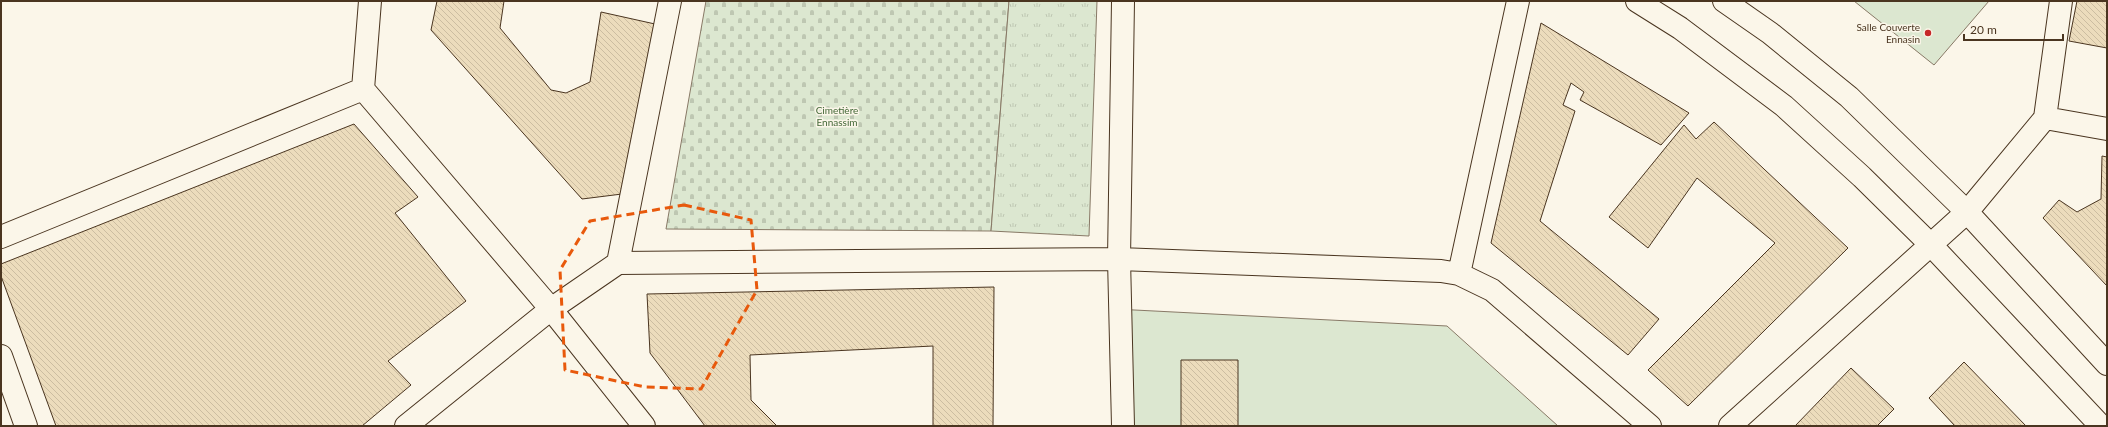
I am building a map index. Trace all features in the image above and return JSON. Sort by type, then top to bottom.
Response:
[{"type":"street","points":[[370,1],[363,89],[551,309],[644,426]]},
{"type":"street","points":[[618,263],[670,1]]},
{"type":"street","points":[[1123,1],[1119,259],[1123,426]]},
{"type":"street","points":[[1459,274],[1518,1]]},
{"type":"street","points":[[1637,1],[1680,28],[1784,106],[1862,177],[1932,246],[2102,426]]},
{"type":"street","points":[[1724,1],[1770,33],[1849,98],[1968,212],[2107,364]]},
{"type":"street","points":[[1730,426],[1932,246],[1968,212],[2045,118],[2060,1]]},
{"type":"street","points":[[1,237],[363,89]]},
{"type":"street","points":[[2045,118],[2107,129]]},
{"type":"street","points":[[406,426],[551,309],[618,263],[1119,259],[1441,271],[1459,274],[1492,290],[1650,426]]},
{"type":"street","points":[[1,356],[26,426]]},
{"type":"highlighted area","points":[[684,205],[751,220],[757,290],[701,389],[645,387],[565,370],[560,270],[590,221]]},
{"type":"green space","name":"Cimetière Ennassim","points":[[706,1],[1009,1],[991,231],[666,229]]},
{"type":"green space","points":[[1009,1],[1097,1],[1089,236],[991,231]]},
{"type":"green space","name":"Salle Couverte Ennasin","points":[[1854,1],[1989,1],[1934,65]]},
{"type":"green space","points":[[1115,309],[1447,326],[1558,426],[1112,426]]},
{"type":"building","points":[[437,1],[504,1],[500,28],[551,90],[566,93],[590,82],[601,12],[655,24],[622,194],[582,199],[431,30]]},
{"type":"building","points":[[2077,1],[2107,1],[2107,48],[2069,41]]},
{"type":"building","points":[[1541,23],[1689,113],[1661,145],[1580,100],[1584,92],[1571,83],[1563,105],[1575,111],[1540,221],[1659,319],[1628,355],[1491,243]]},
{"type":"building","points":[[1714,122],[1848,248],[1688,406],[1648,370],[1775,243],[1697,178],[1648,248],[1609,217],[1684,125],[1696,139]]},
{"type":"building","points":[[354,124],[418,197],[395,213],[466,301],[388,361],[411,385],[362,426],[56,426],[1,276],[1,264]]},
{"type":"building","points":[[2102,156],[2107,157],[2107,286],[2043,218],[2059,200],[2077,212],[2101,199]]},
{"type":"building","points":[[994,287],[993,426],[933,426],[933,346],[750,355],[751,400],[777,426],[705,426],[650,353],[647,294]]},
{"type":"building","points":[[1181,360],[1238,360],[1238,426],[1181,426]]},
{"type":"building","points":[[1964,362],[2026,426],[1955,426],[1929,398]]},
{"type":"building","points":[[1851,368],[1894,409],[1877,426],[1795,426]]},
{"type":"place","name":"Salle Couverte Ennasin","points":[[1928,33]]}]
